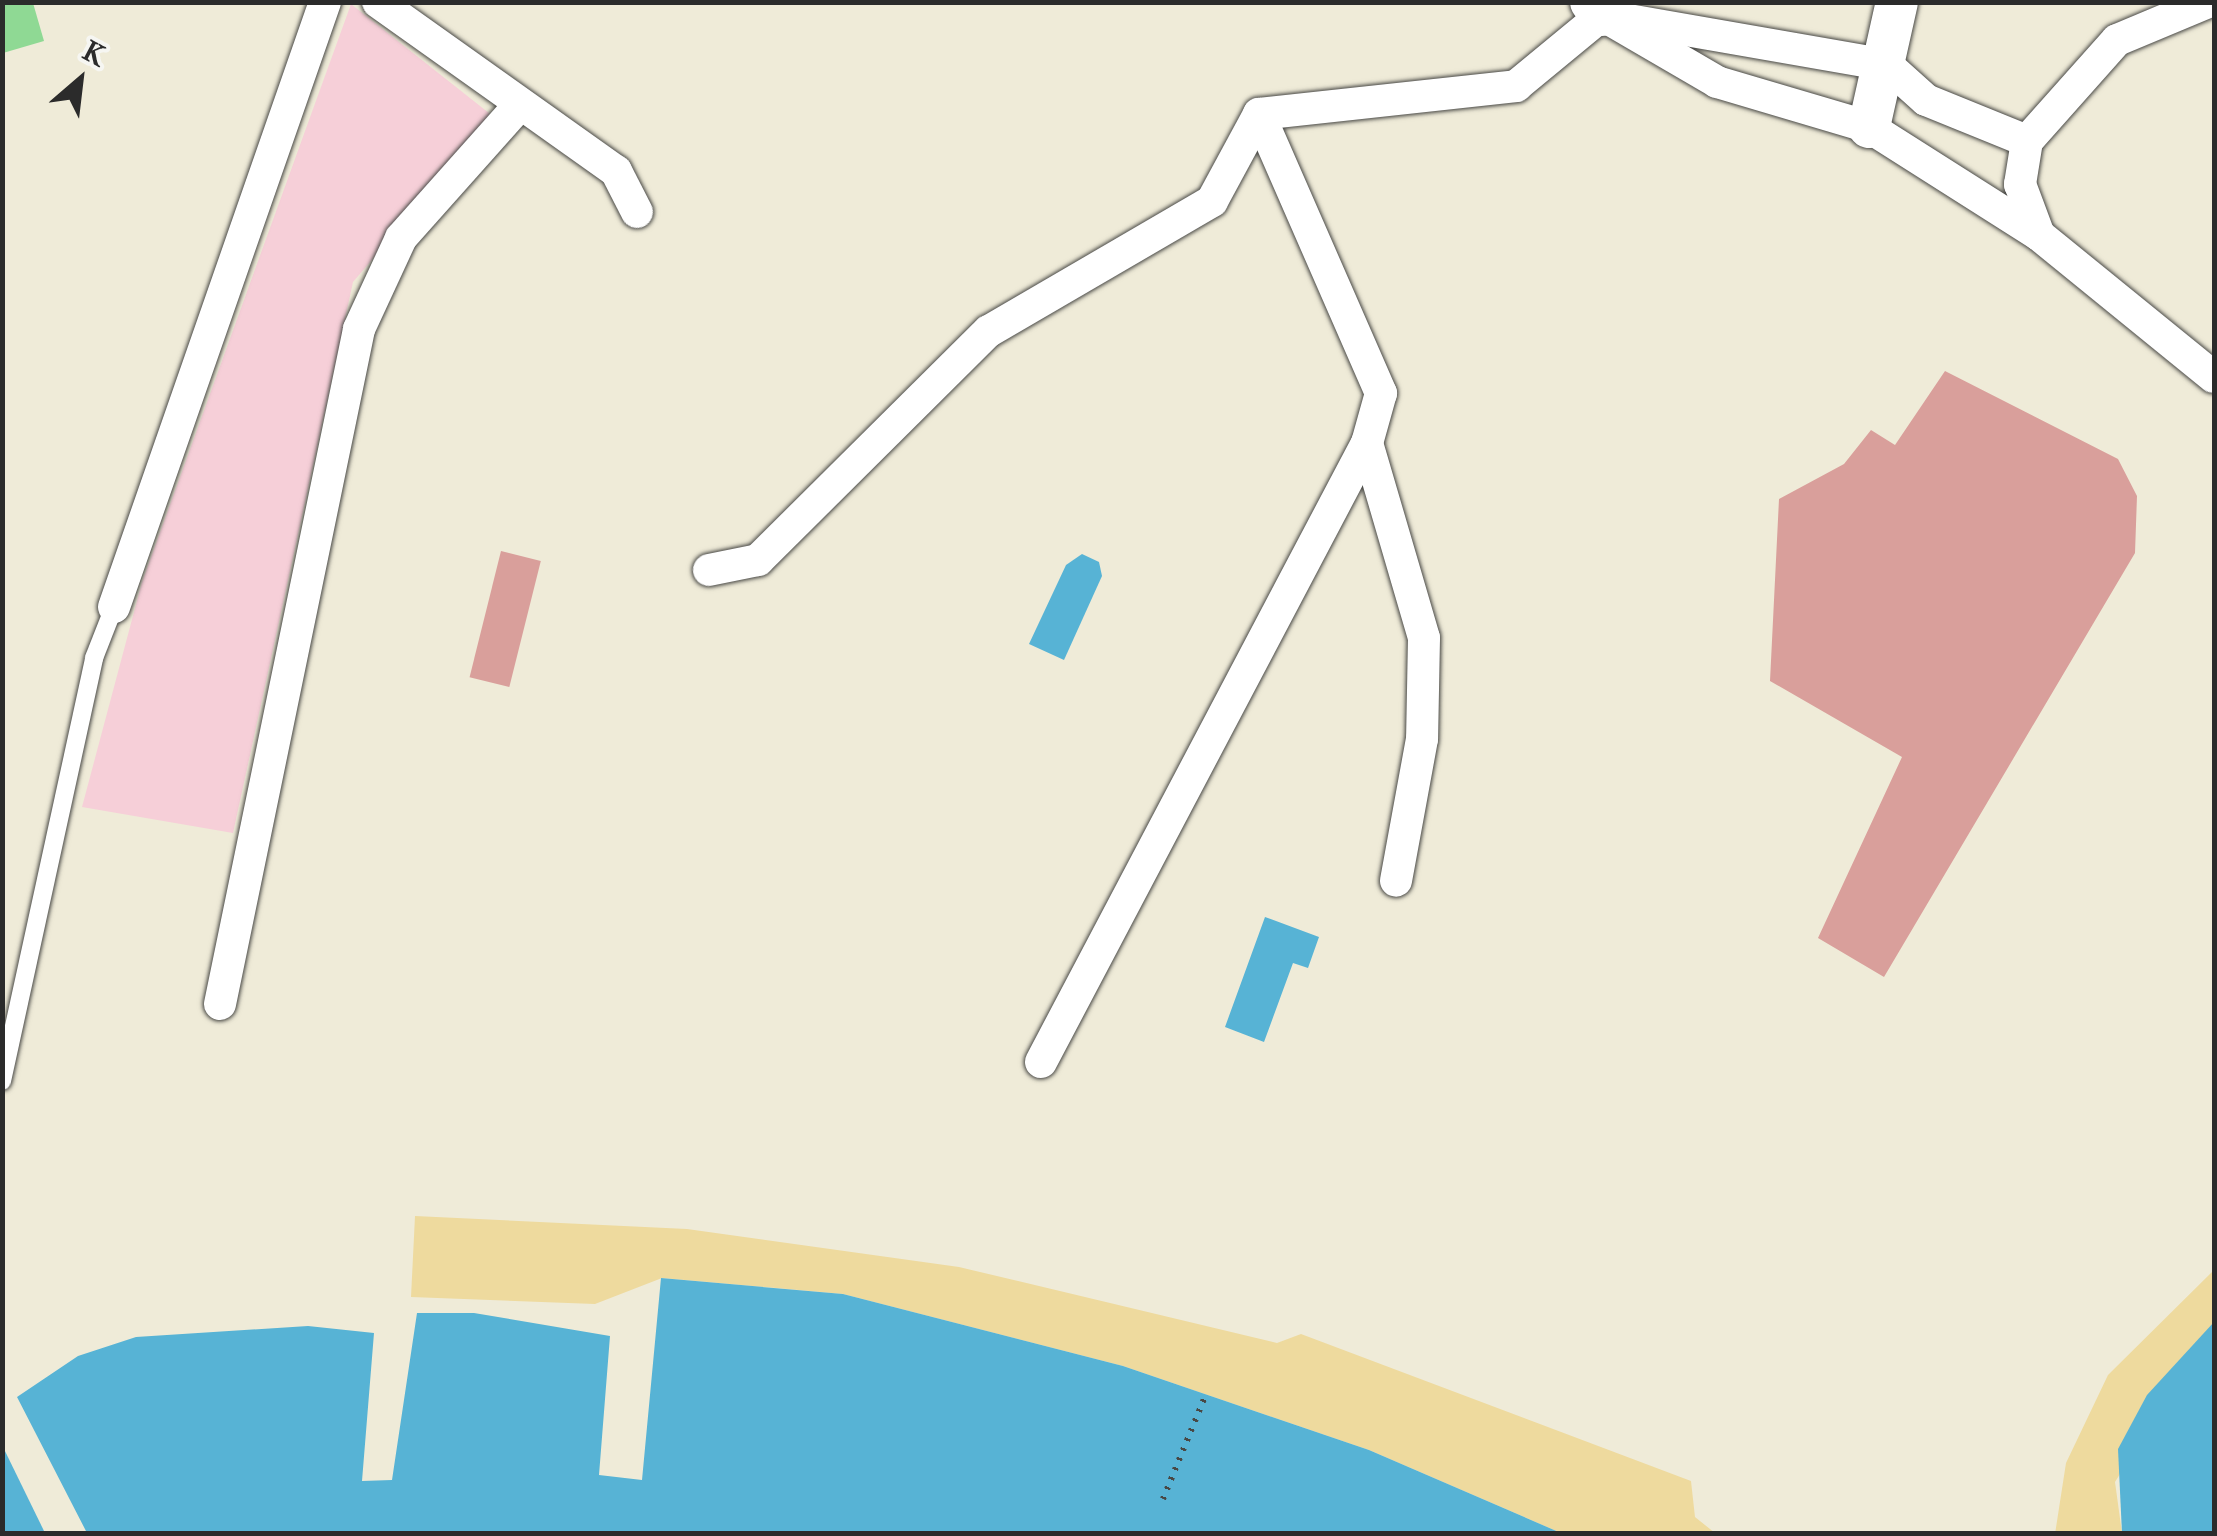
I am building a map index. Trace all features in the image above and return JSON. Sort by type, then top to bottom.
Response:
[{"type":"street","points":[[114,607],[325,2]]},
{"type":"street","points":[[378,2],[517,108],[616,171],[638,212]]},
{"type":"street","points":[[1869,127],[1887,65],[1897,2]]},
{"type":"street","points":[[2039,235],[2020,184],[2027,140],[2117,40],[2208,2]]},
{"type":"street","points":[[1597,9],[1887,65],[1926,100],[2027,140]]},
{"type":"street","points":[[1259,114],[1516,86],[1597,9]]},
{"type":"street","points":[[1597,9],[1717,82],[1869,127],[2039,235],[2214,377]]},
{"type":"street","points":[[220,1004],[358,329],[400,238],[517,108]]},
{"type":"street","points":[[1041,1062],[1367,443],[1380,393],[1259,114]]},
{"type":"street","points":[[709,570],[758,560],[989,331],[1212,201],[1259,114]]},
{"type":"street","points":[[1367,443],[1424,638],[1422,740],[1396,881]]},
{"type":"lane","points":[[2,1081],[94,658],[114,607]]},
{"type":"path","points":[[1163,1498],[1206,1394]]},
{"type":"shaded area","points":[[351,4],[494,117],[353,282],[233,833],[82,807],[142,582]]},
{"type":"green space","points":[[3,2],[33,3],[44,41],[3,53]]},
{"type":"sand","points":[[415,1216],[687,1229],[959,1267],[1277,1343],[1301,1334],[1691,1481],[1695,1517],[1715,1533],[1561,1533],[1369,1450],[1123,1366],[843,1294],[662,1278],[595,1304],[411,1297]]},
{"type":"sand","points":[[2214,1270],[2214,1322],[2115,1482],[2122,1533],[2055,1534],[2066,1463],[2108,1375]]},
{"type":"water","points":[[1082,554],[1099,562],[1102,576],[1064,660],[1029,644],[1066,565]]},
{"type":"water","points":[[1265,917],[1319,937],[1308,968],[1293,963],[1264,1042],[1225,1027]]},
{"type":"water","points":[[661,1278],[843,1294],[1123,1366],[1369,1450],[1561,1533],[87,1533],[17,1397],[78,1356],[136,1337],[308,1326],[374,1333],[362,1481],[392,1480],[417,1313],[474,1313],[610,1336],[599,1475],[642,1480]]},
{"type":"water","points":[[2214,1322],[2214,1533],[2122,1533],[2118,1449],[2147,1395]]},
{"type":"water","points":[[3,1447],[45,1533],[3,1533]]},
{"type":"building","points":[[1945,371],[2118,459],[2137,496],[2135,553],[1884,977],[1818,938],[1902,757],[1770,681],[1779,499],[1844,464],[1871,430],[1895,445]]},
{"type":"building","points":[[501,551],[541,561],[509,687],[470,677]]}]
